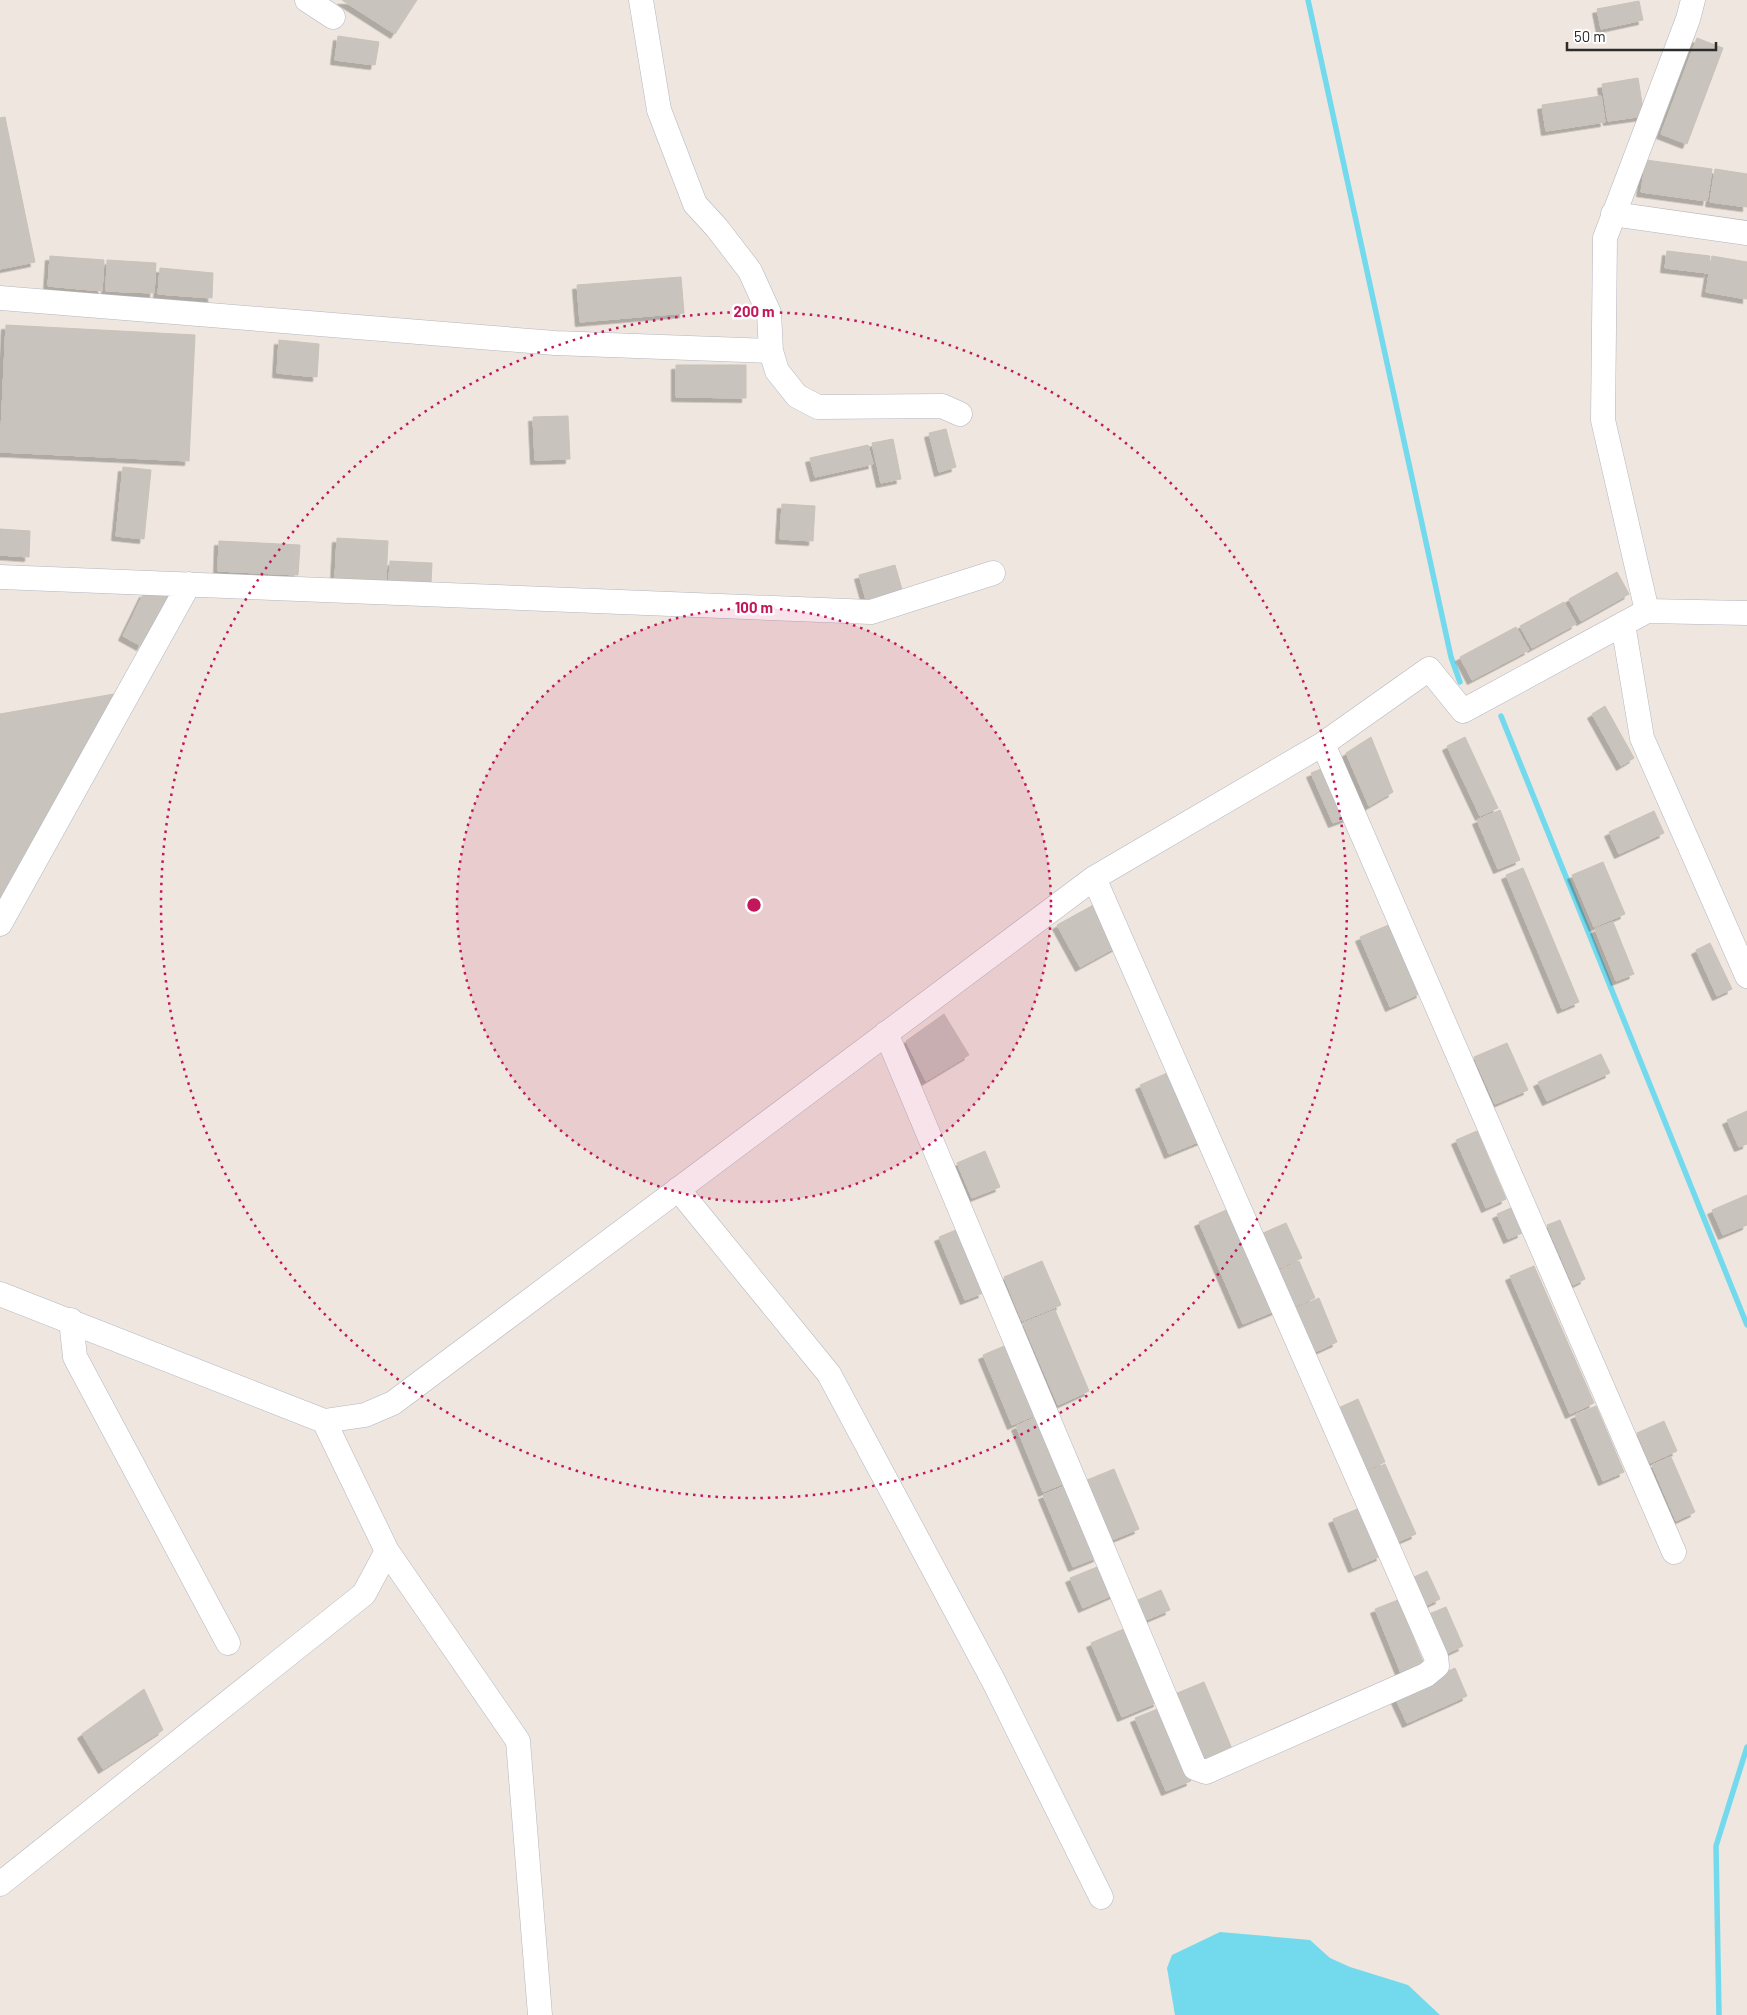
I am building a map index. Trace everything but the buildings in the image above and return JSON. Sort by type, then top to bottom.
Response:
[{"type":"street","points":[[307,0],[333,17]]},
{"type":"street","points":[[641,0],[659,110],[694,204],[717,228],[750,271],[768,313],[771,351],[777,371],[797,396],[818,407],[942,406],[960,414]]},
{"type":"street","points":[[1647,611],[1603,420],[1605,238],[1688,20],[1693,0]]},
{"type":"street","points":[[1613,214],[1747,233]]},
{"type":"street","points":[[0,298],[555,343],[771,351]]},
{"type":"street","points":[[0,576],[871,612],[993,573]]},
{"type":"street","points":[[0,924],[189,584]]},
{"type":"street","points":[[0,1294],[71,1320],[324,1420],[365,1415],[393,1403],[1094,878],[1323,744],[1428,669],[1463,711],[1647,611],[1747,613]]},
{"type":"street","points":[[1623,624],[1642,738],[1747,976]]},
{"type":"street","points":[[1323,744],[1674,1552]]},
{"type":"street","points":[[886,1033],[1195,1768],[1206,1772],[1426,1675],[1437,1666],[1436,1657],[1094,878]]},
{"type":"street","points":[[678,1189],[830,1374],[993,1680],[1101,1897]]},
{"type":"street","points":[[71,1320],[75,1357],[228,1643]]},
{"type":"street","points":[[324,1420],[387,1551],[518,1741],[540,2015]]},
{"type":"street","points":[[0,1884],[364,1594],[387,1551]]},
{"type":"water","points":[[1220,1932],[1310,1940],[1330,1958],[1350,1967],[1408,1985],[1440,2015],[1175,2015],[1167,1968],[1172,1955]]},
{"type":"waterway","points":[[1308,0],[1451,657],[1460,682]]},
{"type":"waterway","points":[[1501,716],[1747,1325]]},
{"type":"waterway","points":[[1719,2015],[1716,1846],[1747,1747]]}]
